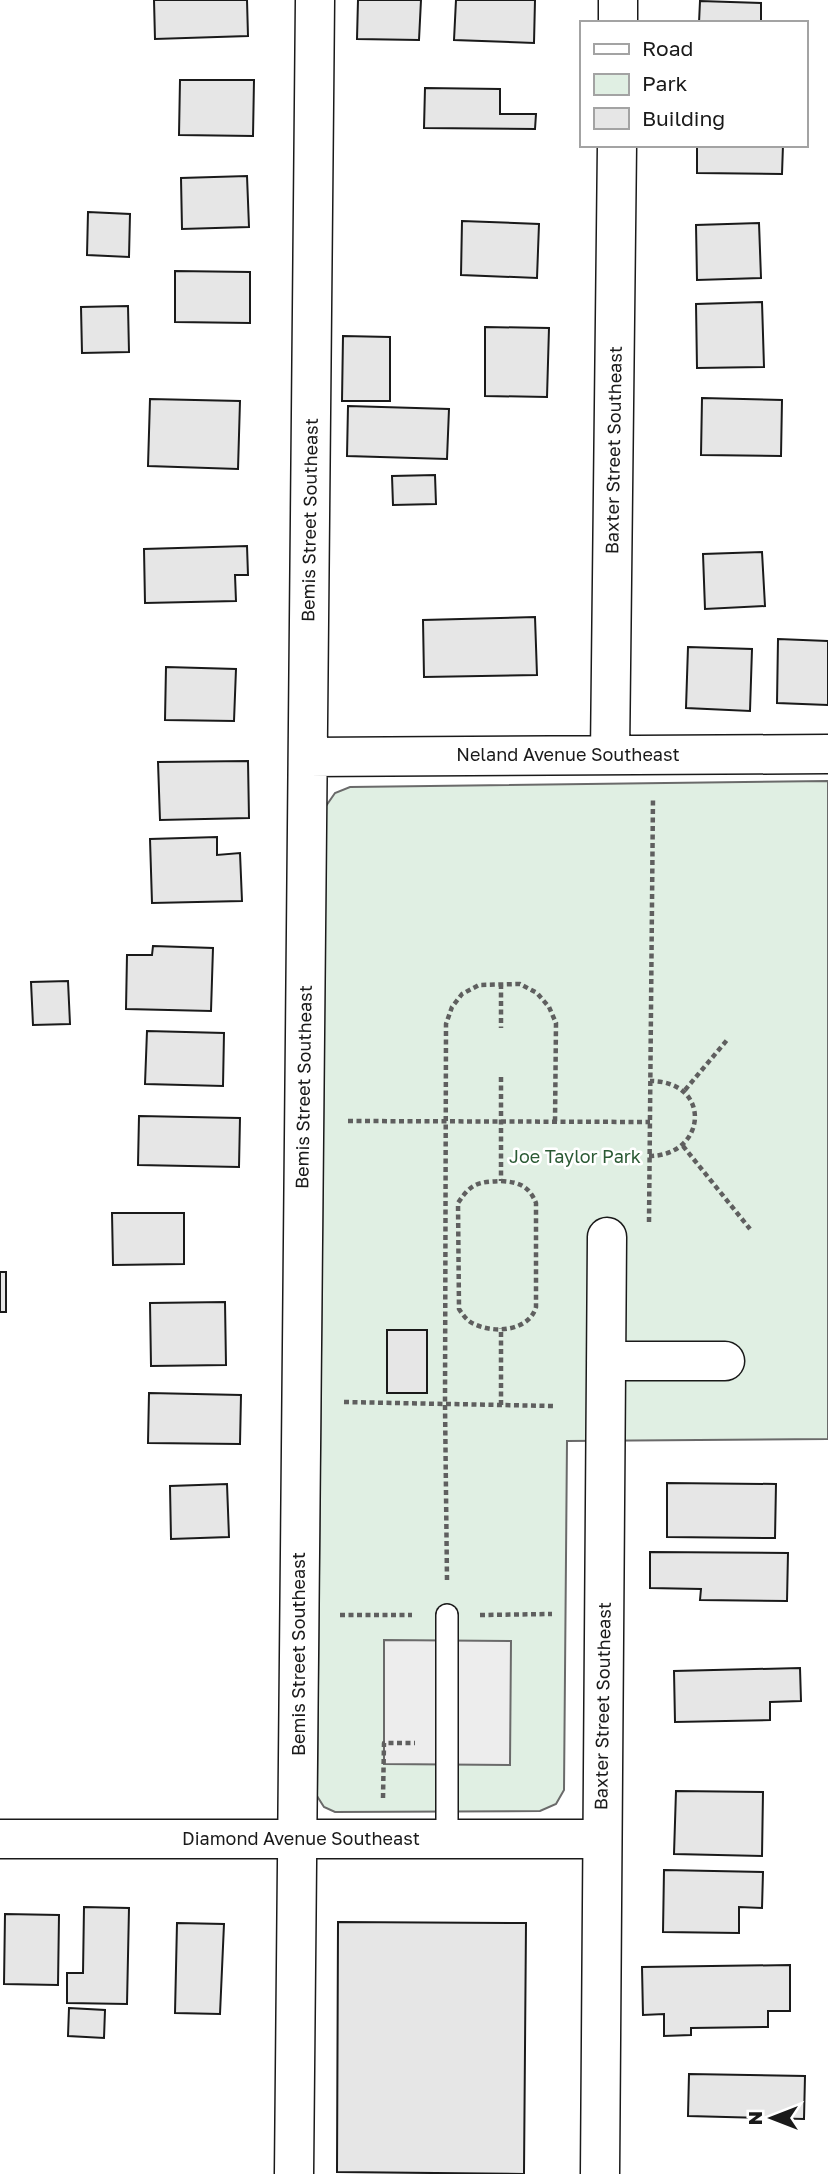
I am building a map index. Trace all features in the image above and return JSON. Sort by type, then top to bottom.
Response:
[{"type":"street","name":"Bemis Street Southeast","points":[[294,2174],[315,0]]},
{"type":"street","points":[[618,0],[618,21]]},
{"type":"street","name":"Baxter Street Southeast","points":[[610,754],[617,147]]},
{"type":"street","name":"Neland Avenue Southeast","points":[[308,757],[828,754]]},
{"type":"street","name":"Baxter Street Southeast","points":[[600,2174],[607,1237]]},
{"type":"street","points":[[606,1361],[725,1361]]},
{"type":"street","name":"Diamond Avenue Southeast","points":[[0,1839],[602,1839]]},
{"type":"lane","points":[[447,1615],[447,1839]]},
{"type":"path","points":[[649,1225],[653,798]]},
{"type":"path","points":[[501,984],[501,1028]]},
{"type":"path","points":[[447,1580],[446,1024],[452,1007],[462,994],[479,985],[520,984],[537,993],[549,1007],[556,1023],[555,1122]]},
{"type":"path","points":[[685,1090],[727,1040]]},
{"type":"path","points":[[501,1077],[501,1181]]},
{"type":"path","points":[[649,1157],[672,1153],[683,1146],[692,1132],[695,1117],[685,1090],[673,1083],[650,1081]]},
{"type":"path","points":[[340,1121],[650,1122]]},
{"type":"path","points":[[683,1146],[750,1229]]},
{"type":"path","points":[[501,1181],[521,1185],[531,1192],[536,1203],[534,1316],[526,1324],[501,1328],[475,1324],[465,1318],[458,1309],[458,1203],[465,1191],[475,1184],[501,1181]]},
{"type":"path","points":[[501,1328],[501,1405]]},
{"type":"path","points":[[301,1402],[553,1406]]},
{"type":"path","points":[[383,1743],[383,1799]]},
{"type":"green space","name":"Joe Taylor Park","points":[[828,781],[828,1439],[567,1441],[564,1790],[556,1804],[540,1811],[335,1812],[324,1807],[317,1796],[326,806],[335,793],[350,787]]},
{"type":"shaded area","points":[[384,1640],[511,1641],[510,1765],[384,1764]]},
{"type":"building","points":[[154,0],[247,0],[248,36],[155,39]]},
{"type":"building","points":[[358,0],[421,0],[419,40],[357,39]]},
{"type":"building","points":[[456,0],[535,0],[534,43],[454,40]]},
{"type":"building","points":[[700,1],[761,3],[761,21],[699,21]]},
{"type":"building","points":[[180,80],[254,80],[253,136],[179,135]]},
{"type":"building","points":[[425,88],[500,89],[500,114],[536,114],[535,129],[424,128]]},
{"type":"building","points":[[697,147],[783,147],[782,174],[697,173]]},
{"type":"building","points":[[247,176],[249,227],[182,229],[181,178]]},
{"type":"building","points":[[88,212],[130,214],[129,257],[87,255]]},
{"type":"building","points":[[462,221],[539,224],[537,278],[461,275]]},
{"type":"building","points":[[759,223],[761,278],[697,280],[696,225]]},
{"type":"building","points":[[175,271],[250,272],[250,323],[175,322]]},
{"type":"building","points":[[762,302],[764,367],[697,368],[696,304]]},
{"type":"building","points":[[128,306],[129,352],[82,353],[81,307]]},
{"type":"building","points":[[485,327],[549,328],[547,397],[485,396]]},
{"type":"building","points":[[343,336],[390,337],[390,401],[342,401]]},
{"type":"building","points":[[702,398],[782,400],[781,456],[701,455]]},
{"type":"building","points":[[150,399],[240,401],[238,469],[148,466]]},
{"type":"building","points":[[348,406],[449,409],[447,459],[347,456]]},
{"type":"building","points":[[435,475],[436,504],[393,505],[392,476]]},
{"type":"building","points":[[247,546],[248,575],[235,575],[236,601],[145,603],[144,549]]},
{"type":"building","points":[[762,552],[765,606],[705,609],[703,554]]},
{"type":"building","points":[[535,617],[537,675],[424,677],[423,620]]},
{"type":"building","points":[[778,639],[828,641],[828,705],[777,703]]},
{"type":"building","points":[[688,647],[752,649],[750,711],[686,708]]},
{"type":"building","points":[[166,667],[236,669],[234,721],[165,720]]},
{"type":"building","points":[[248,761],[249,818],[160,820],[158,762]]},
{"type":"building","points":[[217,837],[217,855],[240,853],[242,901],[152,903],[150,839]]},
{"type":"building","points":[[153,946],[213,948],[211,1011],[126,1009],[127,955],[152,955]]},
{"type":"building","points":[[68,981],[70,1024],[33,1025],[31,982]]},
{"type":"building","points":[[147,1031],[224,1033],[223,1086],[145,1084]]},
{"type":"building","points":[[139,1116],[240,1118],[239,1167],[138,1165]]},
{"type":"building","points":[[112,1213],[184,1213],[184,1264],[113,1265]]},
{"type":"building","points":[[0,1272],[6,1272],[6,1312],[0,1312]]},
{"type":"building","points":[[225,1302],[226,1365],[151,1366],[150,1303]]},
{"type":"building","points":[[387,1330],[427,1330],[427,1393],[387,1393]]},
{"type":"building","points":[[149,1393],[241,1395],[240,1444],[148,1443]]},
{"type":"building","points":[[667,1483],[776,1484],[775,1538],[667,1537]]},
{"type":"building","points":[[227,1484],[229,1537],[171,1539],[170,1486]]},
{"type":"building","points":[[650,1552],[788,1553],[787,1601],[700,1600],[701,1589],[650,1588]]},
{"type":"building","points":[[800,1668],[801,1701],[770,1702],[770,1720],[675,1722],[674,1671]]},
{"type":"building","points":[[676,1791],[763,1792],[762,1856],[674,1854]]},
{"type":"building","points":[[664,1870],[763,1872],[762,1908],[739,1907],[739,1933],[663,1932]]},
{"type":"building","points":[[84,1907],[129,1908],[127,2004],[67,2003],[67,1973],[83,1973]]},
{"type":"building","points":[[5,1914],[59,1915],[58,1985],[4,1984]]},
{"type":"building","points":[[338,1922],[526,1923],[524,2174],[337,2172]]},
{"type":"building","points":[[177,1923],[224,1924],[220,2014],[175,2013]]},
{"type":"building","points":[[790,1965],[790,2011],[768,2011],[768,2027],[691,2028],[691,2035],[664,2036],[664,2014],[643,2015],[642,1967]]},
{"type":"building","points":[[69,2008],[105,2010],[104,2038],[68,2036]]},
{"type":"building","points":[[689,2074],[805,2076],[804,2119],[688,2116]]}]
